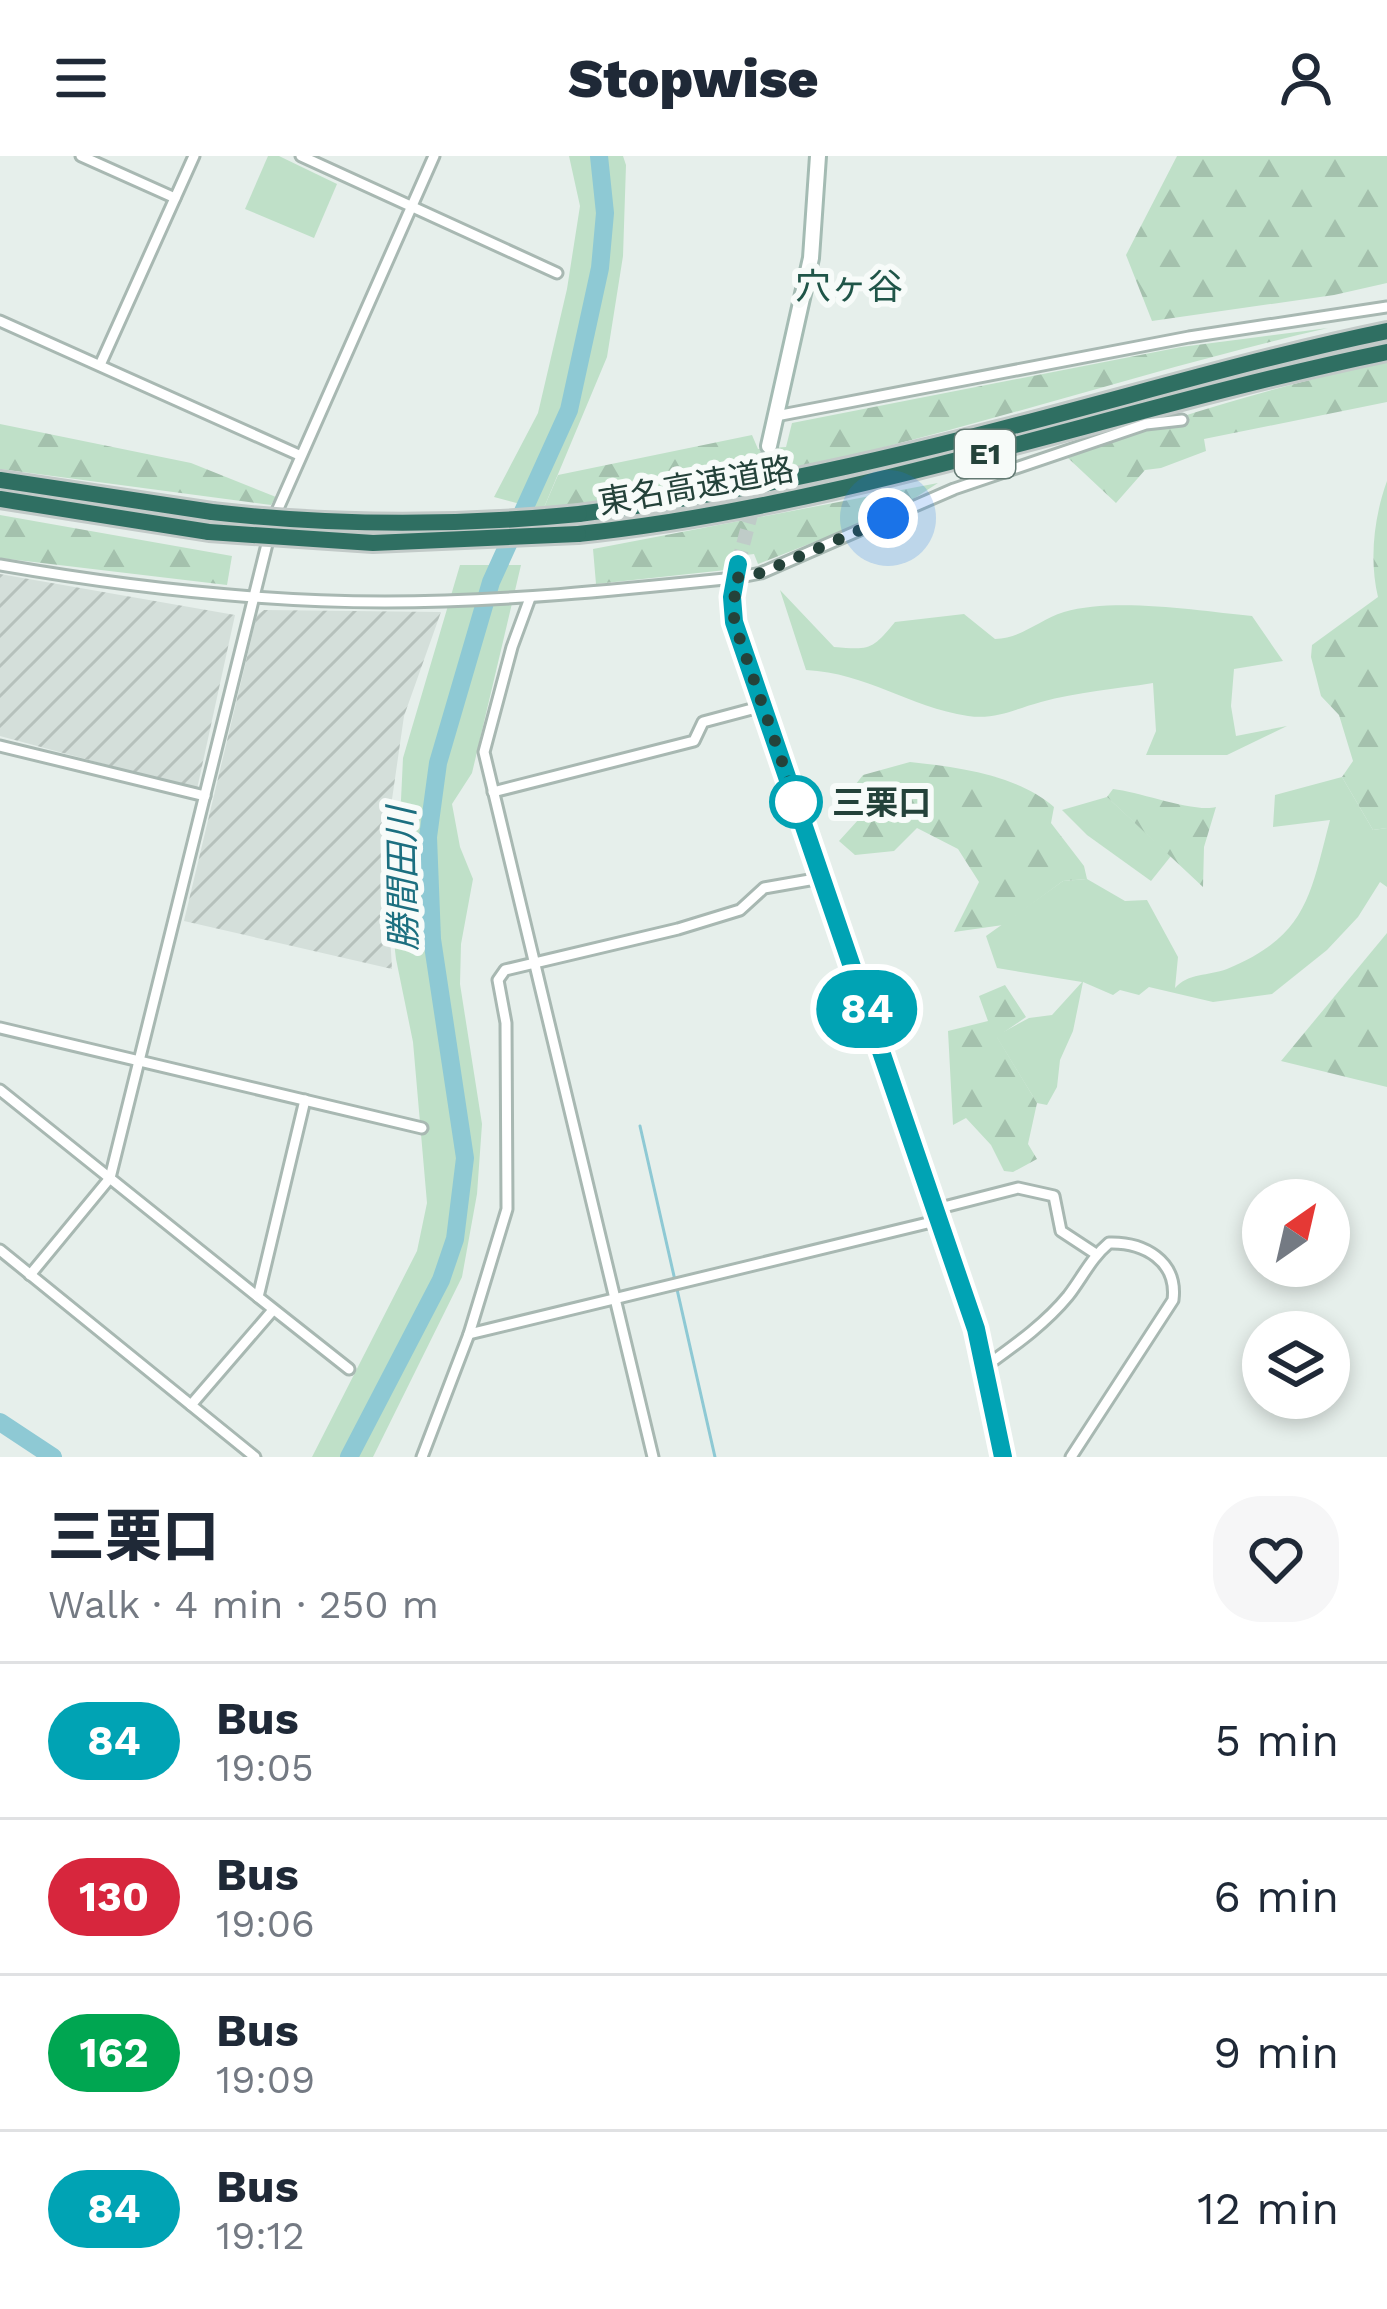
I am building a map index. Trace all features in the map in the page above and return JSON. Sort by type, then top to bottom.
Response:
[{"type":"highway","name":"東名高速道路","points":[[0,479],[212,512],[410,523],[579,514],[682,500],[853,466],[1231,367],[1387,332]]},
{"type":"highway","name":"東名高速道路","points":[[0,499],[209,532],[373,543],[578,534],[704,518],[856,486],[1387,352]]},
{"type":"main road","points":[[769,446],[812,258],[818,156]]},
{"type":"main road","points":[[736,571],[734,622],[938,1214],[986,1366],[1004,1457]]},
{"type":"street","points":[[81,156],[175,198]]},
{"type":"street","points":[[100,365],[194,156]]},
{"type":"street","points":[[301,156],[557,273]]},
{"type":"street","points":[[30,1275],[110,1178],[276,506],[434,156]]},
{"type":"street","points":[[776,416],[1189,337],[1387,307]]},
{"type":"street","points":[[0,321],[298,454]]},
{"type":"street","points":[[0,565],[254,598],[463,601],[530,598],[736,571],[761,573],[954,489],[1146,424],[1182,420]]},
{"type":"street","points":[[530,598],[484,752],[653,1457]]},
{"type":"street","points":[[494,792],[694,741],[703,722],[763,706]]},
{"type":"street","points":[[0,746],[205,796]]},
{"type":"street","points":[[422,1457],[469,1334],[507,1209],[506,1023],[499,980],[505,970],[678,929],[740,910],[764,888],[821,878]]},
{"type":"street","points":[[0,1028],[422,1128]]},
{"type":"street","points":[[0,1090],[349,1369]]},
{"type":"street","points":[[258,1297],[305,1100]]},
{"type":"street","points":[[469,1334],[616,1300],[1018,1188],[1054,1196],[1061,1231],[1096,1254]]},
{"type":"street","points":[[986,1366],[1035,1329],[1109,1243],[1141,1246],[1161,1259],[1175,1287],[1168,1311],[1139,1348],[1071,1457]]},
{"type":"street","points":[[0,1250],[255,1457]]},
{"type":"street","points":[[191,1405],[273,1310]]},
{"type":"shaded area","points":[[0,574],[235,615],[197,789],[0,736]]},
{"type":"shaded area","points":[[264,610],[441,612],[404,716],[385,848],[392,969],[184,921],[257,615]]},
{"type":"green space","points":[[268,156],[279,156],[337,184],[314,238],[245,209]]},
{"type":"green space","points":[[569,156],[623,156],[623,256],[607,357],[543,510],[494,497],[538,413],[567,289],[580,206]]},
{"type":"green space","points":[[1177,156],[1387,156],[1387,283],[1152,321],[1126,255]]},
{"type":"green space","points":[[1328,328],[835,459],[711,485],[543,510],[558,475],[752,435],[758,449],[786,447],[792,423],[1181,347]]},
{"type":"green space","points":[[1387,362],[1387,402],[1204,439],[1206,451],[1145,470],[1116,503],[1068,458],[1225,403]]},
{"type":"green space","points":[[0,424],[191,463],[276,497],[271,505],[0,469]]},
{"type":"green space","points":[[1387,481],[1387,828],[1373,830],[1342,777],[1353,761],[1339,715],[1321,696],[1311,657],[1312,645],[1378,597],[1374,538]]},
{"type":"green space","points":[[938,483],[898,509],[758,564],[754,554],[730,557],[726,570],[596,584],[593,549]]},
{"type":"green space","points":[[0,515],[232,556],[227,585],[0,558]]},
{"type":"green space","points":[[460,565],[521,565],[472,773],[452,804],[460,847],[473,879],[461,944],[460,984],[482,1124],[477,1194],[462,1277],[373,1457],[312,1457],[417,1251],[427,1203],[413,1042],[389,899],[390,855],[403,758]]},
{"type":"green space","points":[[780,590],[834,647],[846,648],[869,646],[895,622],[964,614],[995,639],[1085,608],[1158,606],[1252,616],[1283,661],[1234,669],[1231,706],[1236,736],[1287,726],[1227,755],[1146,755],[1156,731],[1153,683],[1068,696],[988,716],[947,712],[849,677],[806,670]]},
{"type":"green space","points":[[910,762],[986,774],[1039,796],[1054,807],[1051,823],[1084,866],[1087,879],[1063,881],[1003,925],[954,932],[979,882],[958,849],[917,828],[894,851],[855,855],[839,841],[869,808],[848,794],[863,775]]},
{"type":"green space","points":[[1342,777],[1373,830],[1387,828],[1387,887],[1380,882],[1358,917],[1327,950],[1272,994],[1213,1002],[1149,987],[1139,995],[1120,990],[1113,995],[1083,982],[1057,1087],[1047,1105],[1037,1103],[996,1036],[1029,1018],[1052,1015],[1082,982],[997,968],[986,936],[1063,881],[1087,879],[1125,901],[1147,900],[1178,957],[1175,988],[1192,977],[1227,969],[1254,956],[1289,927],[1317,871],[1330,820],[1273,827],[1275,795]]},
{"type":"green space","points":[[1113,789],[1195,807],[1216,807],[1204,847],[1203,887],[1107,797]]},
{"type":"green space","points":[[1107,797],[1171,856],[1151,881],[1087,835],[1062,810]]},
{"type":"green space","points":[[1387,933],[1387,1087],[1281,1061]]},
{"type":"green space","points":[[1005,985],[1026,1017],[997,1037],[1037,1103],[1028,1144],[1037,1159],[1013,1172],[1004,1171],[991,1145],[966,1118],[953,1125],[948,1031],[988,1021],[979,996]]},
{"type":"waterway","name":"勝間田川","points":[[349,1457],[441,1280],[455,1239],[465,1158],[432,939],[428,837],[438,763],[491,582],[569,410],[600,268],[605,213],[599,156]]},
{"type":"waterway","name":"勝間田川","points":[[602,167],[605,156]]},
{"type":"waterway","points":[[640,1126],[715,1457]]},
{"type":"waterway","points":[[0,1422],[53,1457]]},
{"type":"tunnel","points":[[738,564],[769,446]]},
{"type":"bus line","name":"84","points":[[738,564],[732,597],[734,622],[976,1329],[1003,1457]]},
{"type":"place","name":"三栗口","points":[[796,802]]},
{"type":"district","name":"穴ヶ谷","points":[[849,286]]},
{"type":"route","points":[[796,802],[734,622],[735,578],[761,573],[888,518]]}]
